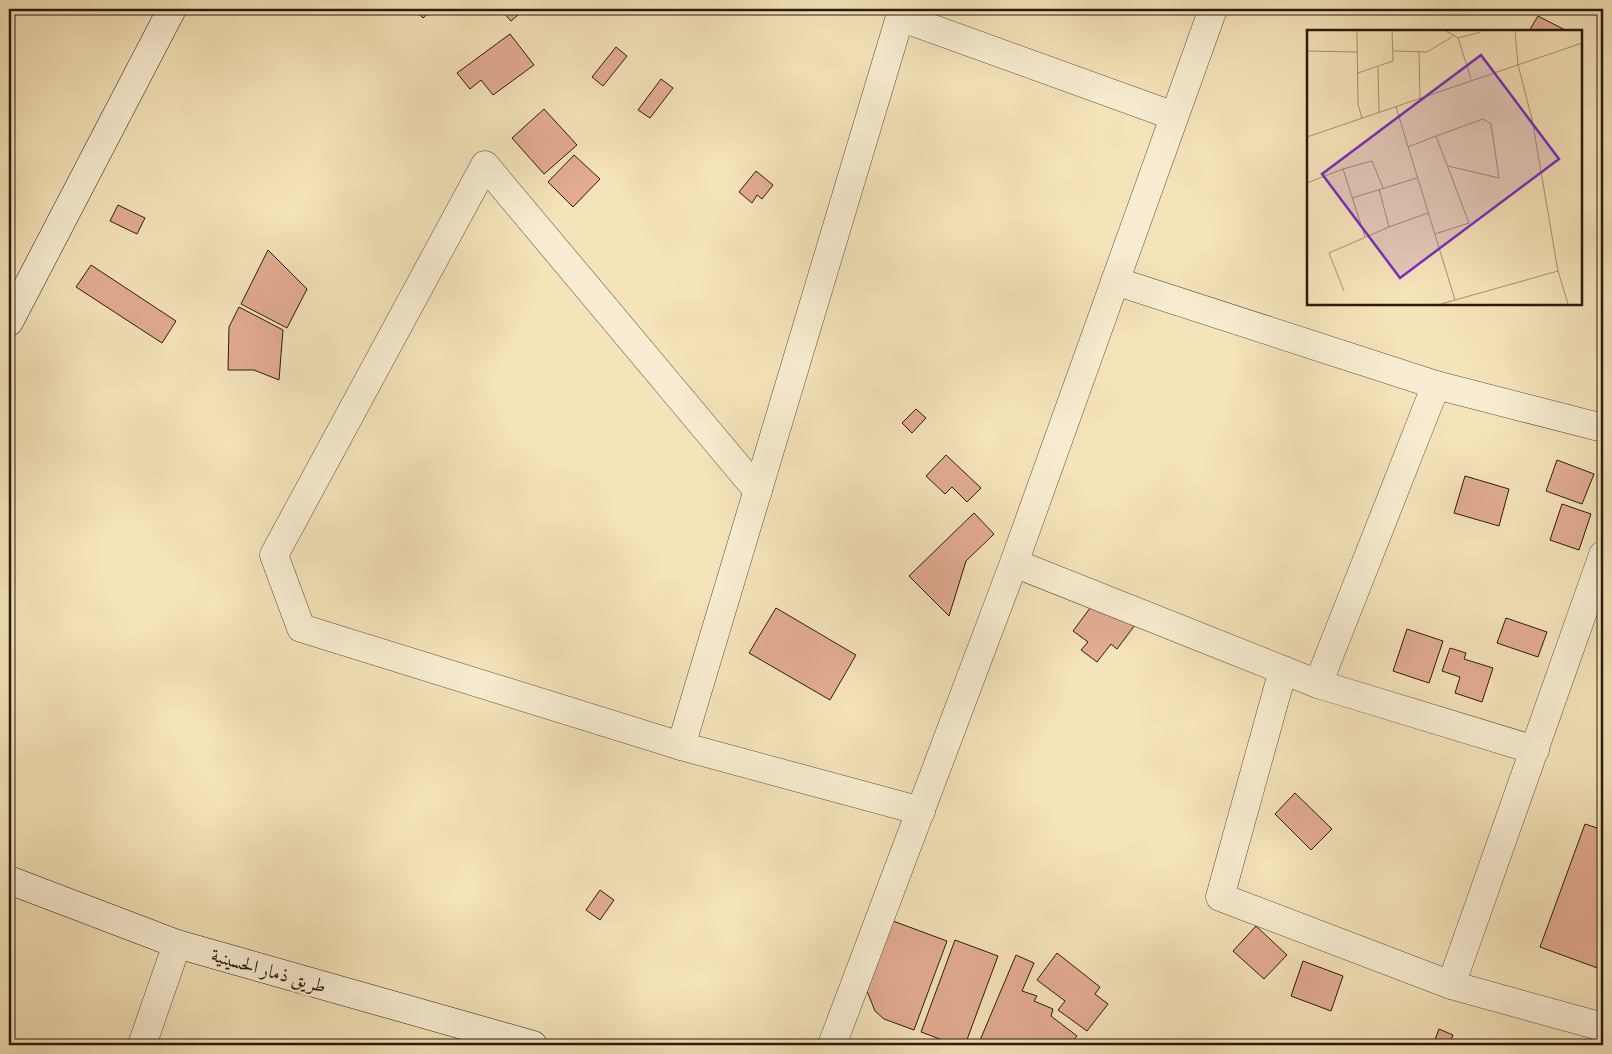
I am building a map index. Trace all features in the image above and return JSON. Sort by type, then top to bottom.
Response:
[{"type":"street","points":[[9,322],[172,9]]},
{"type":"street","points":[[832,1045],[1014,563],[1213,9]]},
{"type":"street","points":[[681,746],[900,17],[1174,116]]},
{"type":"street","points":[[758,491],[485,165],[274,555],[300,628],[681,746],[921,811]]},
{"type":"street","points":[[1115,282],[1436,385],[1603,428]]},
{"type":"street","points":[[1318,684],[1436,385]]},
{"type":"street","points":[[1451,985],[1603,555]]},
{"type":"street","points":[[1014,563],[1318,684],[1535,750]]},
{"type":"street","points":[[1284,670],[1220,897],[1451,985],[1603,1027]]},
{"type":"street","name":"طريق ذمار الحسينية","points":[[9,880],[177,944],[533,1045]]},
{"type":"street","points":[[142,1045],[177,944]]},
{"type":"building","points":[[414,9],[433,9],[423,18]]},
{"type":"building","points":[[500,9],[524,9],[524,10],[511,21]]},
{"type":"building","points":[[1538,16],[1565,30],[1530,30]]},
{"type":"building","points":[[510,34],[534,65],[493,95],[481,80],[470,89],[457,73]]},
{"type":"building","points":[[616,47],[627,56],[603,86],[592,77]]},
{"type":"building","points":[[661,79],[673,88],[650,118],[638,110]]},
{"type":"building","points":[[544,109],[577,145],[544,174],[512,138]]},
{"type":"building","points":[[574,155],[600,179],[573,207],[548,182]]},
{"type":"building","points":[[756,171],[773,185],[762,199],[757,195],[752,203],[739,192]]},
{"type":"building","points":[[118,205],[145,218],[137,234],[110,221]]},
{"type":"building","points":[[268,250],[307,289],[287,328],[241,304]]},
{"type":"building","points":[[91,265],[176,321],[162,343],[76,287]]},
{"type":"building","points":[[239,307],[283,330],[279,380],[254,370],[228,370],[229,327]]},
{"type":"building","points":[[916,409],[926,418],[912,433],[902,423]]},
{"type":"building","points":[[946,455],[981,488],[967,502],[952,487],[945,494],[926,476]]},
{"type":"building","points":[[1557,460],[1594,474],[1582,504],[1546,491]]},
{"type":"building","points":[[1465,476],[1509,489],[1499,526],[1454,513]]},
{"type":"building","points":[[1562,504],[1591,514],[1579,550],[1550,540]]},
{"type":"building","points":[[974,513],[994,534],[966,561],[949,616],[909,576]]},
{"type":"building","points":[[1099,596],[1135,625],[1117,649],[1111,644],[1097,662],[1081,650],[1088,642],[1073,631]]},
{"type":"building","points":[[776,608],[856,655],[830,700],[749,653]]},
{"type":"building","points":[[1506,618],[1547,632],[1538,657],[1497,643]]},
{"type":"building","points":[[1407,629],[1443,641],[1429,683],[1393,671]]},
{"type":"building","points":[[1450,648],[1466,653],[1464,659],[1493,668],[1482,702],[1455,693],[1460,677],[1442,671]]},
{"type":"building","points":[[1295,793],[1332,829],[1311,850],[1275,814]]},
{"type":"building","points":[[1585,824],[1603,830],[1603,970],[1540,947]]},
{"type":"building","points":[[600,890],[614,900],[600,920],[586,910]]},
{"type":"building","points":[[893,921],[947,941],[914,1030],[884,1019],[875,1011],[867,991]]},
{"type":"building","points":[[1256,926],[1287,955],[1264,979],[1233,951]]},
{"type":"building","points":[[955,940],[998,956],[965,1045],[956,1045],[921,1032]]},
{"type":"building","points":[[1057,953],[1100,987],[1095,994],[1108,1004],[1087,1031],[1058,1010],[1065,1001],[1037,980]]},
{"type":"building","points":[[1016,955],[1034,963],[1022,991],[1037,996],[1034,1001],[1053,1009],[1051,1016],[1077,1036],[1070,1045],[978,1045]]},
{"type":"building","points":[[1303,961],[1343,976],[1331,1011],[1291,996]]},
{"type":"building","points":[[1439,1029],[1453,1035],[1449,1045],[1433,1045]]}]
